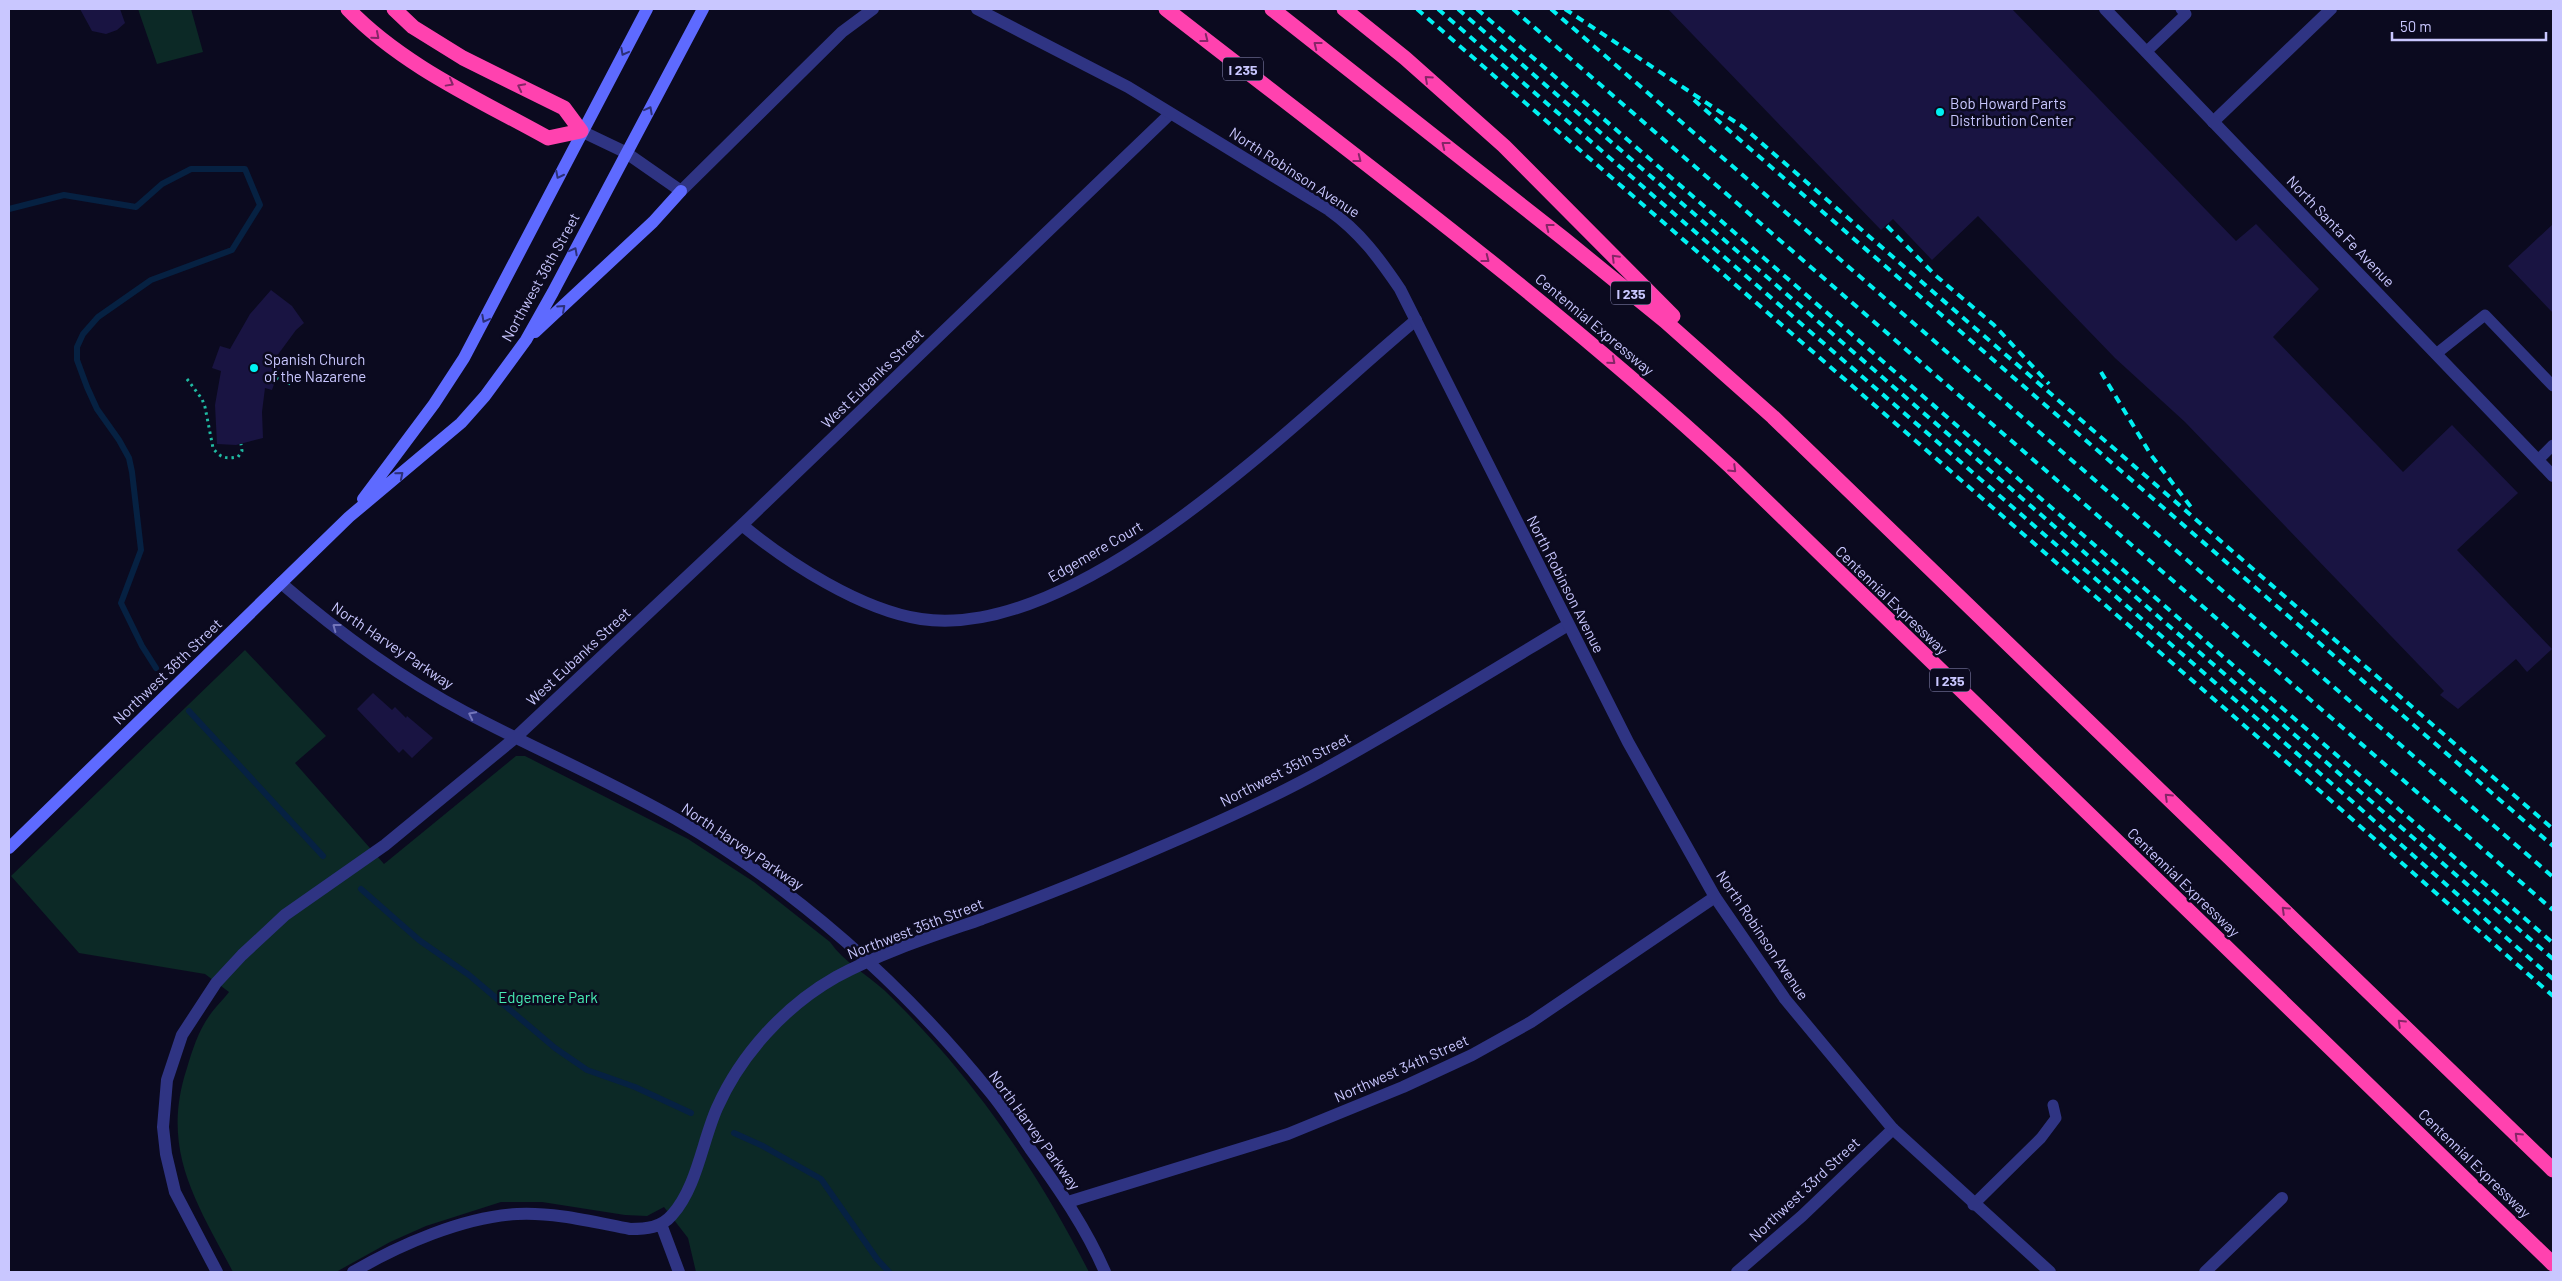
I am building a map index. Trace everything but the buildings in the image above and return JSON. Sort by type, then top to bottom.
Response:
[{"type":"highway","points":[[348,9],[370,31],[407,60],[548,138],[581,131],[564,108],[463,58],[413,27],[394,9]]},
{"type":"highway","name":"Centennial Expressway","points":[[1166,9],[1511,278],[1665,406],[1731,467],[2553,1264]]},
{"type":"highway","name":"I 235","points":[[1272,9],[1564,238],[1665,320],[1773,417],[2553,1170]]},
{"type":"highway","points":[[1344,9],[1405,58],[1504,146],[1773,417]]},
{"type":"main road","name":"Northwest 36th Street","points":[[349,517],[434,404],[464,358],[581,131],[647,9]]},
{"type":"main road","name":"Northwest 36th Street","points":[[9,848],[349,517],[461,423],[485,396],[526,340],[703,9]]},
{"type":"main road","points":[[526,340],[653,222],[681,191]]},
{"type":"street","points":[[581,131],[626,152],[681,191],[842,32],[873,9]]},
{"type":"street","name":"North Robinson Avenue","points":[[977,9],[1128,87],[1349,224],[1381,260],[1400,289],[1416,320],[1568,625],[1653,790],[1715,897],[1785,999],[1893,1129],[1973,1205],[2050,1272]]},
{"type":"street","name":"North Santa Fe Avenue","points":[[2104,9],[2553,476]]},
{"type":"street","points":[[2214,122],[2331,9]]},
{"type":"street","name":"West Eubanks Street","points":[[217,1272],[186,1214],[172,1180],[163,1127],[167,1080],[182,1035],[216,983],[264,933],[314,894],[364,861],[515,738],[742,525],[1170,114]]},
{"type":"street","name":"Edgemere Court","points":[[742,525],[768,546],[852,596],[884,609],[920,619],[948,620],[984,616],[1014,608],[1056,592],[1094,573],[1134,550],[1188,512],[1231,479],[1416,320]]},
{"type":"street","name":"North Harvey Parkway","points":[[281,583],[368,652],[462,711],[636,797],[715,843],[774,882],[867,962],[938,1032],[991,1093],[1068,1202],[1105,1272]]},
{"type":"street","name":"Northwest 35th Street","points":[[661,1224],[674,1214],[684,1196],[717,1109],[751,1051],[797,1004],[831,980],[867,962],[1088,879],[1265,800],[1322,770],[1568,625]]},
{"type":"street","name":"Northwest 34th Street","points":[[1068,1202],[1288,1134],[1403,1087],[1464,1059],[1531,1022],[1715,897]]},
{"type":"street","name":"Northwest 33rd Street","points":[[1737,1272],[1802,1216],[1893,1129]]},
{"type":"street","points":[[2205,1272],[2282,1198]]},
{"type":"street","points":[[353,1272],[387,1253],[420,1239],[472,1222],[501,1216],[539,1215],[630,1229],[644,1229],[661,1224],[680,1272]]},
{"type":"lane","points":[[2146,52],[2186,14],[2181,9]]},
{"type":"lane","points":[[2436,354],[2485,316],[2553,386]]},
{"type":"lane","points":[[2538,460],[2553,445]]},
{"type":"lane","points":[[1973,1205],[2041,1138],[2056,1118],[2053,1104]]},
{"type":"path","points":[[276,378],[292,385]]},
{"type":"path","points":[[187,379],[202,399],[213,448],[217,454],[222,457],[238,457],[242,451],[241,444]]},
{"type":"green space","points":[[138,9],[191,9],[203,52],[157,64]]},
{"type":"green space","name":"Edgemere Park","points":[[245,650],[326,736],[295,763],[384,864],[516,756],[525,756],[688,839],[754,882],[830,942],[848,962],[884,990],[949,1059],[989,1109],[1043,1189],[1089,1272],[696,1272],[688,1238],[664,1207],[647,1216],[625,1215],[542,1202],[501,1202],[426,1226],[390,1242],[336,1272],[233,1272],[206,1222],[186,1174],[180,1150],[178,1124],[180,1097],[197,1039],[207,1018],[229,992],[205,974],[79,953],[11,876]]},
{"type":"waterway","points":[[9,209],[64,195],[136,207],[162,184],[191,169],[245,169],[260,205],[232,250],[151,280],[98,317],[83,334],[77,347],[77,360],[97,409],[129,458],[141,550],[121,603],[142,646],[156,668]]},
{"type":"waterway","points":[[189,711],[323,856]]},
{"type":"waterway","points":[[361,889],[419,940],[469,975],[555,1048],[587,1070],[635,1087],[691,1113]]},
{"type":"waterway","points":[[734,1133],[763,1146],[821,1179],[877,1259],[889,1272]]},
{"type":"railway","points":[[1417,9],[2328,798],[2553,996]]},
{"type":"railway","points":[[1438,9],[2354,803],[2553,979]]},
{"type":"railway","points":[[1458,9],[2553,959]]},
{"type":"railway","points":[[1477,9],[2553,943]]},
{"type":"railway","points":[[1513,9],[2553,910]]},
{"type":"railway","points":[[1551,9],[2553,877]]},
{"type":"railway","points":[[1565,9],[1743,127],[2553,829]]},
{"type":"railway","points":[[1694,100],[2553,846]]},
{"type":"railway","points":[[1887,226],[1935,275],[1994,325],[2049,384]]},
{"type":"railway","points":[[2101,372],[2151,455],[2191,507]]},
{"type":"place","name":"Bob Howard Parts Distribution Center","points":[[1940,112]]},
{"type":"place","name":"Spanish Church of the Nazarene","points":[[254,368]]}]
